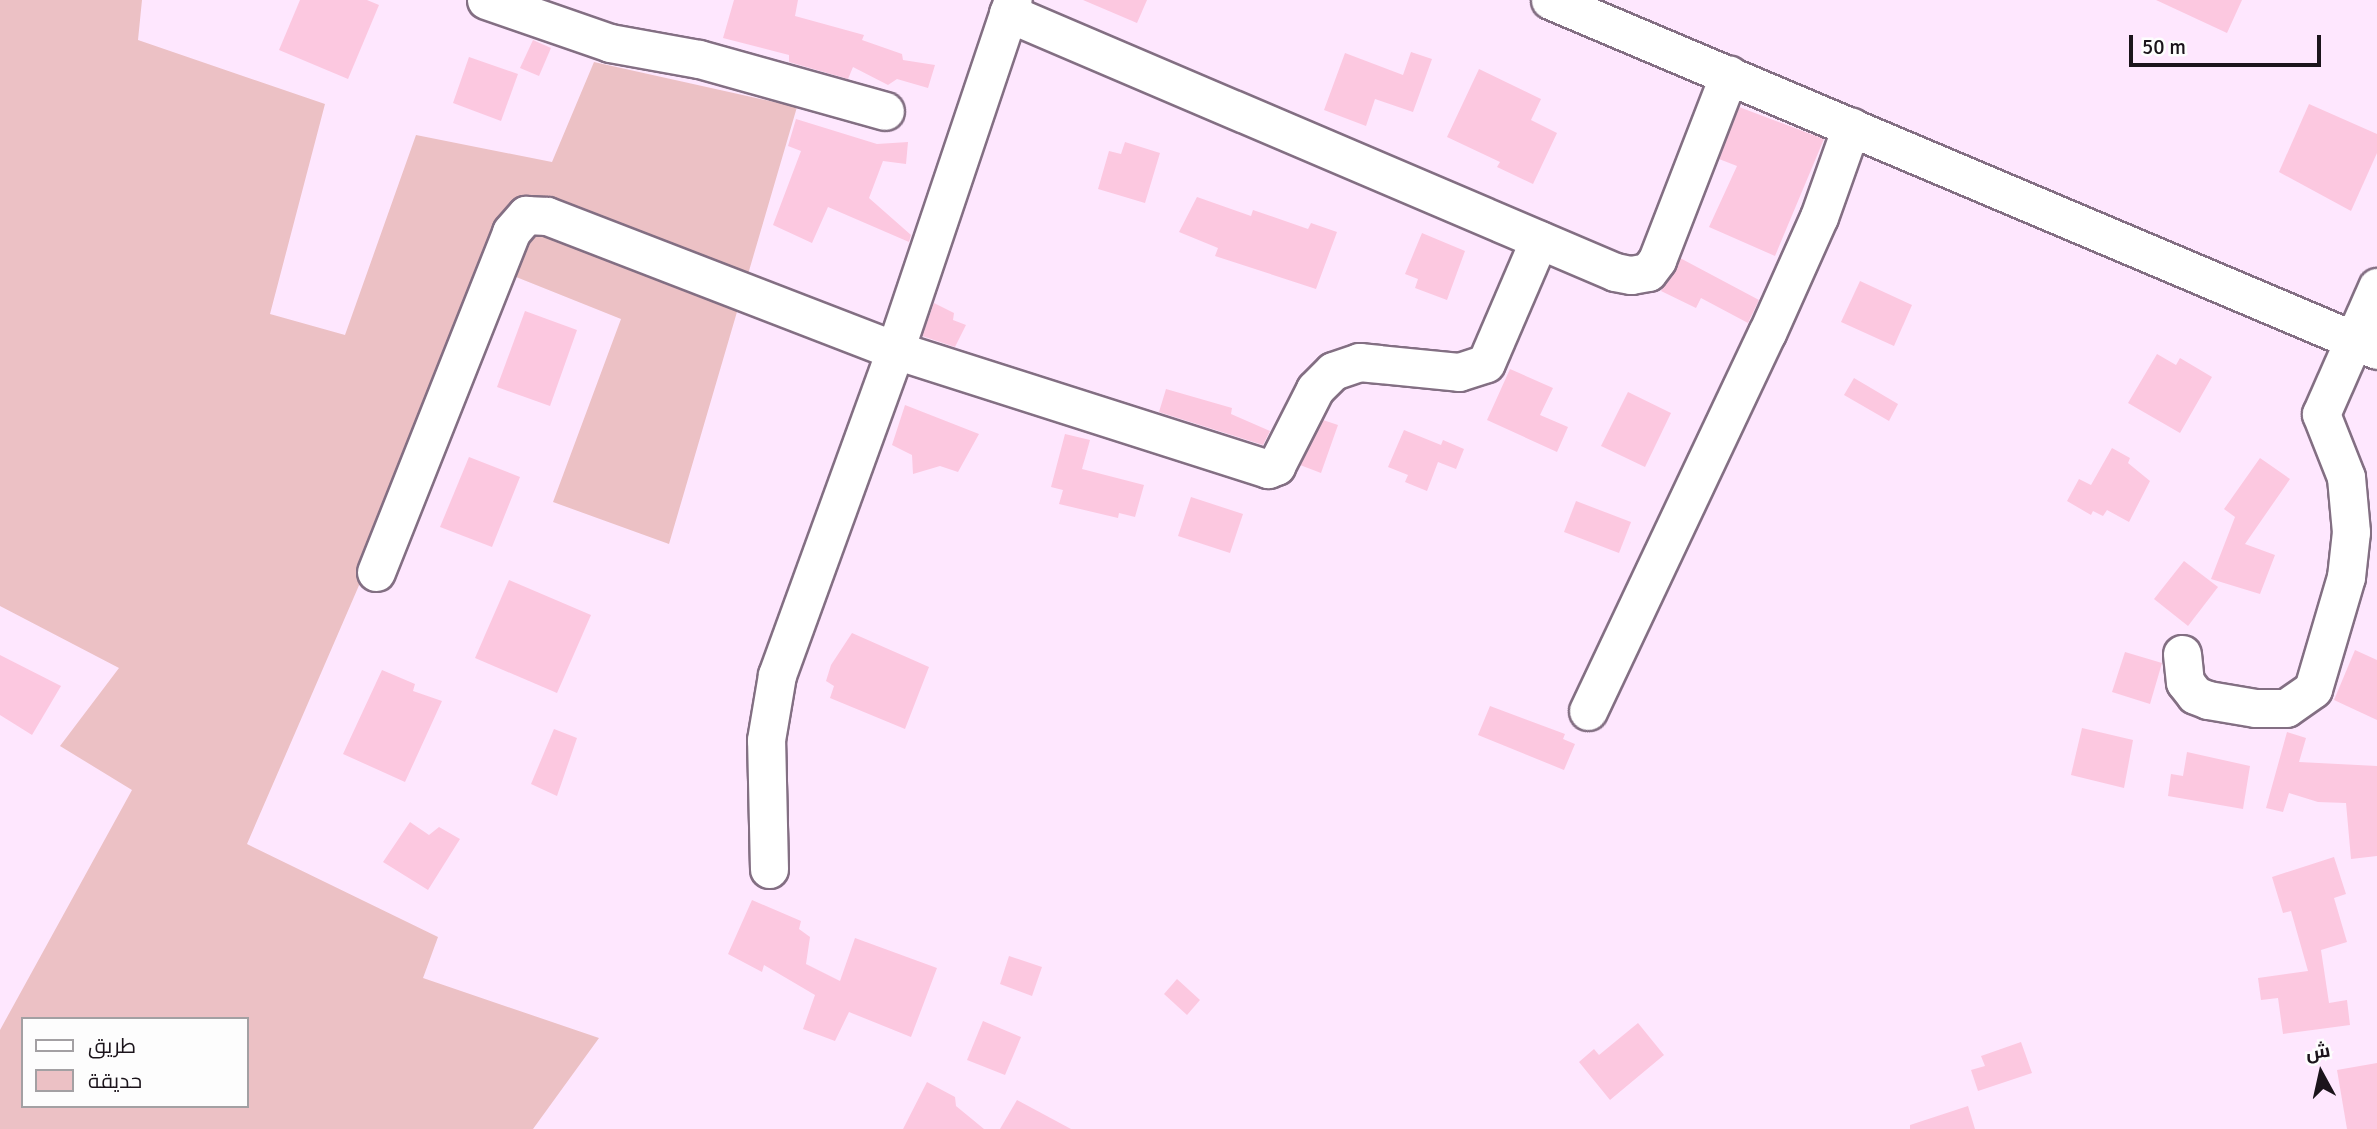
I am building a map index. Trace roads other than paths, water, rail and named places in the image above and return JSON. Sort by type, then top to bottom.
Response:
[{"type":"street","points":[[486,0],[610,43],[699,60],[885,111]]},
{"type":"street","points":[[1550,0],[1621,13],[1729,74],[2364,344]]},
{"type":"street","points":[[769,869],[766,740],[777,675],[895,350],[1010,7],[1615,272],[1648,272],[1657,260],[1729,74]]},
{"type":"street","points":[[1588,711],[1767,333],[1819,217],[1851,127]]},
{"type":"street","points":[[376,572],[511,232],[526,215],[547,216],[895,350],[1268,469],[1276,466],[1315,389],[1332,372],[1359,362],[1459,372],[1486,363],[1539,240]]},
{"type":"street","points":[[2182,654],[2185,682],[2195,695],[2208,700],[2255,708],[2286,708],[2313,690],[2346,577],[2351,532],[2346,477],[2321,414],[2364,344],[2377,287]]}]
